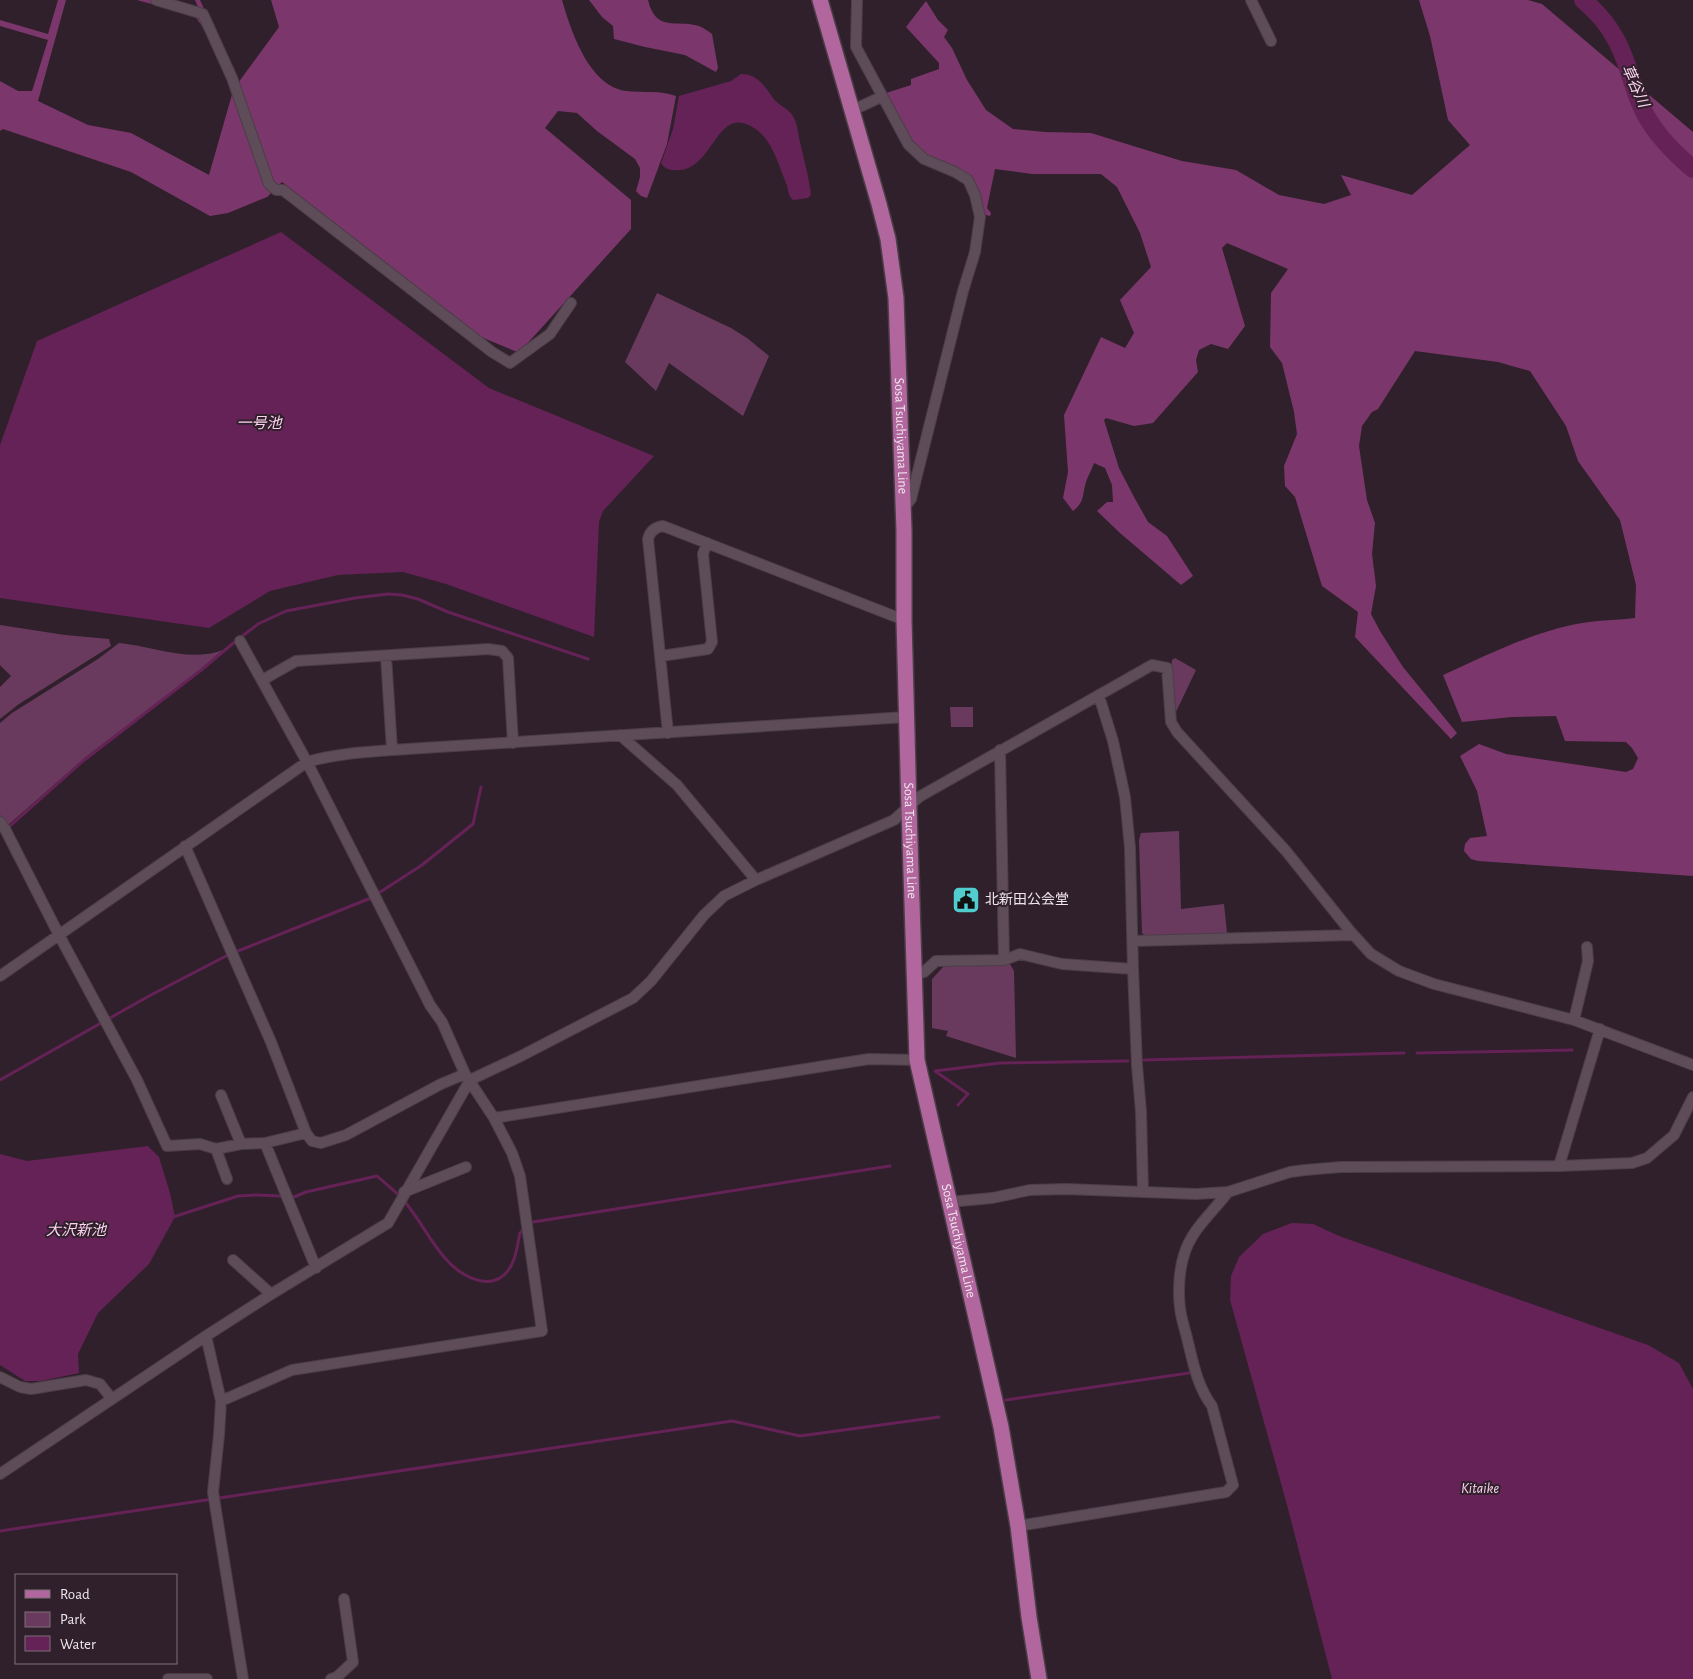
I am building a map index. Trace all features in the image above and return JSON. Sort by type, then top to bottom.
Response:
[{"type":"main road","name":"Sosa Tsuchiyama Line","points":[[820,0],[853,110],[888,239],[896,298],[900,376],[906,717],[917,1060],[1000,1427],[1018,1526],[1029,1617],[1040,1679]]},
{"type":"street","points":[[156,0],[203,14],[232,78],[269,184],[276,190],[283,190],[492,352],[510,363],[550,334],[571,303]]},
{"type":"street","points":[[857,0],[856,47],[908,144],[924,159],[955,172],[968,180],[975,195],[980,217],[975,252],[963,291],[911,499],[902,509]]},
{"type":"street","points":[[1251,0],[1271,41]]},
{"type":"street","points":[[853,110],[882,97]]},
{"type":"street","points":[[668,732],[649,536],[658,527],[663,526],[904,620]]},
{"type":"street","points":[[661,656],[708,649],[712,642],[703,554],[707,543]]},
{"type":"street","points":[[221,1401],[292,1370],[542,1331],[520,1176],[512,1153],[494,1118],[467,1077],[442,1022],[430,1005],[307,762],[240,641]]},
{"type":"street","points":[[266,678],[296,661],[488,649],[502,651],[508,658],[513,743]]},
{"type":"street","points":[[386,656],[392,750]]},
{"type":"street","points":[[185,846],[271,1042],[306,1133],[312,1141],[321,1143],[346,1135],[441,1084],[467,1077],[521,1056],[633,998],[651,981],[683,939],[713,905],[724,896],[756,880],[894,820],[909,809],[919,797],[1152,665],[1166,668],[1171,722],[1177,732],[1286,851],[1353,935],[1371,954],[1399,971],[1434,984],[1574,1020],[1693,1065]]},
{"type":"street","points":[[1099,696],[1113,741],[1125,797],[1130,848],[1133,969],[1141,1112],[1143,1192]]},
{"type":"street","points":[[0,976],[307,762],[336,754],[906,717]]},
{"type":"street","points":[[620,736],[677,785],[756,880]]},
{"type":"street","points":[[1000,750],[1004,960]]},
{"type":"street","points":[[0,822],[137,1080],[167,1146],[200,1144],[216,1149],[241,1144],[265,1144],[306,1133]]},
{"type":"street","points":[[1133,941],[1353,935]]},
{"type":"street","points":[[1574,1020],[1588,961],[1587,947]]},
{"type":"street","points":[[914,974],[924,972],[936,961],[1004,960],[1020,954],[1062,964],[1133,969]]},
{"type":"street","points":[[1559,1166],[1600,1029]]},
{"type":"street","points":[[494,1118],[869,1058],[917,1060]]},
{"type":"street","points":[[0,1474],[206,1336],[388,1223],[467,1077]]},
{"type":"street","points":[[221,1095],[241,1144]]},
{"type":"street","points":[[948,1202],[992,1198],[1030,1190],[1066,1189],[1196,1194],[1228,1192],[1290,1172],[1314,1169],[1351,1167],[1559,1166],[1632,1163],[1647,1158],[1674,1135],[1693,1097]]},
{"type":"street","points":[[265,1144],[316,1268]]},
{"type":"street","points":[[216,1149],[227,1179]]},
{"type":"street","points":[[404,1192],[466,1167]]},
{"type":"street","points":[[1018,1526],[1226,1492],[1233,1485],[1212,1406],[1204,1396],[1196,1375],[1180,1309],[1181,1266],[1184,1253],[1197,1228],[1228,1192]]},
{"type":"street","points":[[233,1260],[271,1294]]},
{"type":"street","points":[[206,1336],[221,1401],[212,1492],[242,1679]]},
{"type":"street","points":[[0,1377],[20,1388],[31,1389],[86,1380],[100,1384],[112,1399]]},
{"type":"street","points":[[331,1679],[353,1662],[344,1599]]},
{"type":"street","points":[[168,1679],[200,1679]]},
{"type":"green space","points":[[657,293],[731,328],[769,356],[743,416],[669,363],[656,391],[625,362]]},
{"type":"green space","points":[[0,625],[65,635],[109,639],[111,646],[19,704],[0,719],[0,687],[11,676],[0,665]]},
{"type":"green space","points":[[119,643],[198,655],[223,650],[189,679],[87,756],[7,826],[0,815],[0,723],[12,713],[98,659]]},
{"type":"green space","points":[[1175,658],[1196,670],[1174,716],[1171,670],[1172,660]]},
{"type":"green space","points":[[950,707],[973,707],[973,727],[951,727]]},
{"type":"green space","points":[[1179,831],[1181,909],[1224,904],[1227,933],[1145,936],[1142,933],[1139,840],[1141,833]]},
{"type":"green space","points":[[1010,964],[1014,971],[1016,1058],[946,1036],[948,1031],[932,1028],[932,979],[944,966]]},
{"type":"shaded area","points":[[58,0],[66,0],[38,101],[88,125],[131,133],[209,175],[233,91],[218,50],[195,16],[137,0],[172,0],[198,7],[195,0],[200,0],[238,83],[279,27],[271,0],[562,0],[576,41],[592,68],[602,79],[613,87],[626,91],[658,92],[676,96],[667,144],[647,198],[641,196],[636,191],[640,177],[640,168],[635,159],[597,131],[577,113],[558,111],[545,128],[631,200],[631,229],[526,345],[517,352],[481,337],[282,182],[267,197],[228,213],[210,216],[131,172],[3,129],[0,131],[0,81],[18,91],[32,91],[48,40],[0,26],[0,20],[48,34]]},
{"type":"shaded area","points":[[589,0],[648,0],[656,17],[662,21],[699,26],[712,34],[718,68],[716,72],[685,55],[614,39],[613,26],[602,17]]},
{"type":"shaded area","points":[[1419,0],[1528,0],[1542,4],[1693,132],[1693,876],[1478,861],[1471,859],[1464,851],[1465,844],[1470,838],[1487,836],[1477,791],[1460,756],[1479,744],[1506,754],[1626,772],[1633,769],[1638,758],[1626,742],[1565,741],[1556,716],[1512,717],[1462,722],[1443,675],[1514,643],[1551,630],[1589,622],[1635,618],[1636,585],[1620,520],[1578,461],[1566,426],[1530,371],[1498,362],[1415,351],[1378,409],[1372,412],[1362,426],[1359,446],[1367,500],[1375,523],[1372,554],[1376,586],[1371,614],[1403,667],[1457,733],[1451,739],[1355,637],[1358,612],[1322,586],[1295,497],[1285,486],[1284,466],[1297,434],[1294,412],[1282,363],[1270,347],[1271,293],[1288,269],[1227,243],[1222,248],[1245,326],[1228,349],[1211,344],[1199,350],[1196,360],[1198,372],[1153,423],[1134,426],[1106,418],[1104,420],[1119,468],[1148,522],[1167,536],[1193,576],[1181,585],[1097,511],[1107,502],[1113,502],[1112,485],[1105,468],[1094,463],[1081,501],[1073,511],[1063,498],[1068,472],[1064,415],[1101,337],[1125,348],[1134,333],[1120,300],[1151,267],[1140,233],[1117,187],[1101,174],[1032,174],[995,169],[987,208],[991,213],[990,216],[982,214],[977,192],[912,145],[883,94],[911,85],[911,79],[939,69],[939,63],[906,27],[926,1],[938,20],[948,30],[944,37],[952,48],[967,80],[986,110],[1013,129],[1091,133],[1182,161],[1236,170],[1279,195],[1324,204],[1351,195],[1341,175],[1412,195],[1470,145],[1448,120],[1430,36]]},
{"type":"water","points":[[741,74],[747,74],[760,81],[775,100],[793,116],[797,126],[809,182],[811,195],[808,198],[793,200],[791,198],[772,149],[762,134],[746,124],[736,123],[727,127],[719,134],[705,154],[686,169],[670,170],[661,163],[673,129],[679,96],[731,81]]},
{"type":"water","name":"一号池","points":[[281,232],[489,388],[654,456],[603,511],[599,522],[594,637],[446,584],[403,572],[338,575],[270,591],[209,628],[0,598],[0,445],[37,341]]},
{"type":"water","name":"大沢新池","points":[[148,1146],[159,1157],[175,1217],[149,1264],[98,1313],[78,1354],[79,1373],[41,1381],[25,1381],[0,1365],[0,1154],[27,1161]]},
{"type":"water","name":"Kitaike","points":[[1292,1223],[1313,1224],[1339,1236],[1648,1345],[1679,1363],[1693,1389],[1693,1679],[1332,1679],[1287,1505],[1230,1300],[1231,1276],[1239,1257],[1263,1234]]},
{"type":"waterway","name":"草谷川","points":[[1583,0],[1601,18],[1620,47],[1641,105],[1655,130],[1666,144],[1693,169]]},
{"type":"waterway","points":[[10,826],[83,761],[200,671],[237,640],[258,624],[286,611],[355,598],[388,594],[402,595],[588,659]]},
{"type":"waterway","points":[[0,1080],[149,996],[228,955],[371,898],[422,865],[473,824],[481,787]]},
{"type":"waterway","points":[[1417,1053],[1572,1050]]},
{"type":"waterway","points":[[1144,1060],[1404,1053]]},
{"type":"waterway","points":[[958,1105],[968,1094],[935,1071],[1000,1063],[1128,1061]]},
{"type":"waterway","points":[[530,1225],[533,1222],[890,1166]]},
{"type":"waterway","points":[[294,1197],[306,1192],[377,1176],[405,1202],[445,1258],[462,1273],[482,1281],[500,1278],[508,1271],[515,1256],[520,1233],[525,1228]]},
{"type":"waterway","points":[[173,1217],[238,1196],[281,1196]]},
{"type":"waterway","points":[[1006,1400],[1189,1373]]},
{"type":"waterway","points":[[0,1531],[732,1421],[800,1436],[939,1417]]},
{"type":"place","name":"北新田公会堂","points":[[966,900]]}]
